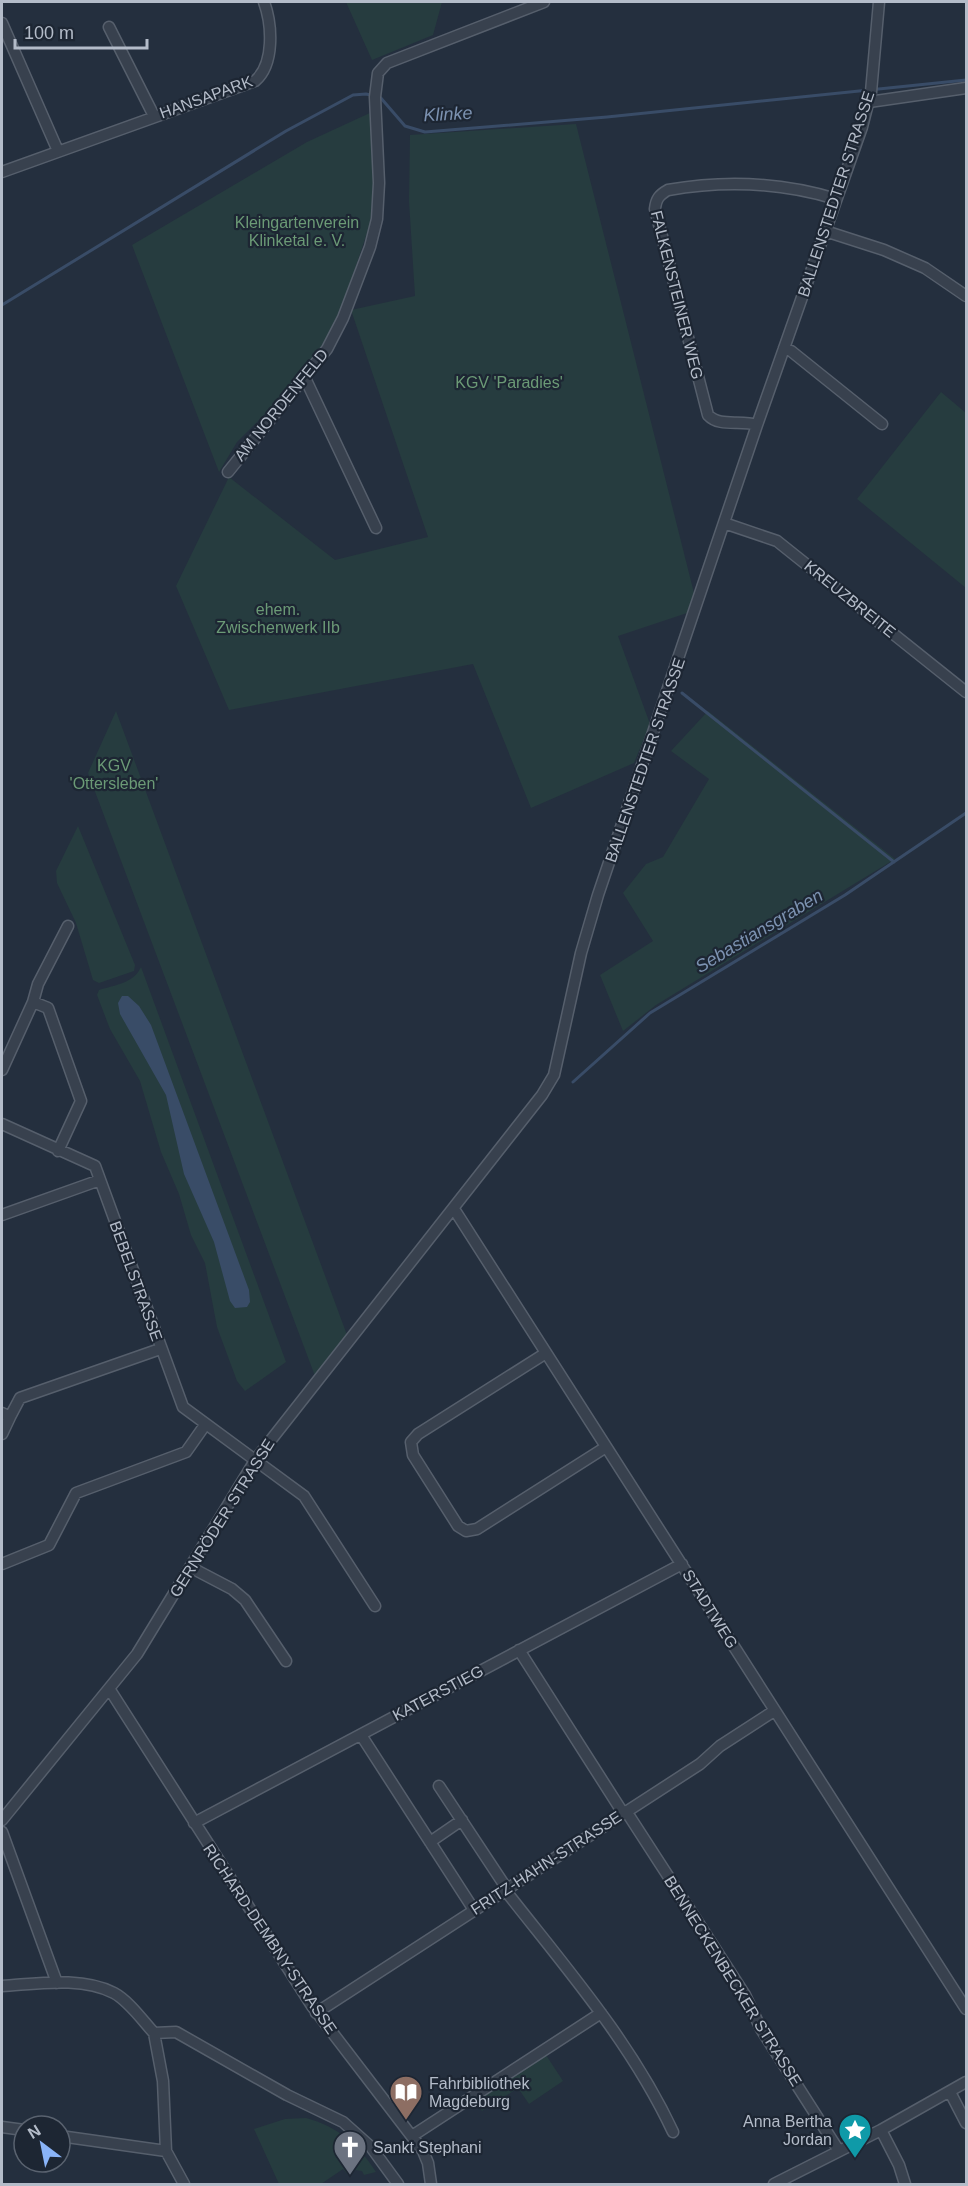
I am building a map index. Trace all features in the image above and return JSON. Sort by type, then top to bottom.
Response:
[{"type":"street","name":"HANSAPARK","points":[[2,172],[198,99],[246,85],[259,78],[269,57],[264,2]]},
{"type":"street","name":"AM NORDENFELD","points":[[228,472],[327,349],[344,318],[370,247],[377,219],[379,171],[376,92],[379,71],[387,63],[544,2]]},
{"type":"street","name":"BALLENSTEDTER STRASSE","points":[[490,1161],[542,1095],[554,1075],[581,953],[598,896],[634,797],[724,523],[870,95],[879,2]]},
{"type":"street","points":[[2,23],[58,151]]},
{"type":"street","points":[[109,27],[154,116]]},
{"type":"street","points":[[870,95],[966,88]]},
{"type":"street","name":"FALKENSTEINER WEG","points":[[757,425],[747,421],[720,423],[708,416],[655,201],[660,194],[668,190],[724,183],[810,190],[836,199]]},
{"type":"street","points":[[825,231],[884,250],[925,268],[966,296]]},
{"type":"street","points":[[784,348],[791,351],[882,424]]},
{"type":"street","points":[[304,378],[376,528]]},
{"type":"street","name":"KREUZBREITE","points":[[724,523],[777,541],[966,692]]},
{"type":"street","points":[[2,1070],[33,1002],[38,984],[68,927]]},
{"type":"street","points":[[33,1002],[48,1008],[81,1101],[58,1151]]},
{"type":"street","name":"BEBELSTRASSE","points":[[2,1124],[94,1166],[182,1405],[205,1425],[256,1459],[304,1496],[375,1606]]},
{"type":"street","name":"GERNRÖDER STRASSE","points":[[2,1820],[137,1654],[256,1459],[490,1161]]},
{"type":"street","points":[[2,1215],[100,1179]]},
{"type":"street","name":"STADTWEG","points":[[454,1209],[966,2009]]},
{"type":"street","points":[[2,1434],[6,1415],[20,1398],[160,1348]]},
{"type":"street","points":[[546,1353],[412,1440],[410,1448],[413,1455],[458,1526],[466,1531],[477,1528],[606,1447]]},
{"type":"street","points":[[2,1564],[49,1545],[76,1493],[184,1453],[205,1425]]},
{"type":"street","name":"KATERSTIEG","points":[[194,1823],[682,1564]]},
{"type":"street","points":[[190,1567],[232,1589],[245,1600],[286,1661]]},
{"type":"street","name":"BENNECKENBECKER STRASSE","points":[[519,1650],[744,1995],[761,2029],[839,2151]]},
{"type":"street","name":"RICHARD-DEMBNY-STRASSE","points":[[110,1689],[316,2013],[426,2157],[430,2184]]},
{"type":"street","name":"FRITZ-HAHN-STRASSE","points":[[316,2013],[700,1764],[720,1746],[774,1711]]},
{"type":"street","points":[[361,1735],[474,1910]]},
{"type":"street","points":[[439,1786],[506,1890],[601,2013],[651,2087],[673,2132]]},
{"type":"street","points":[[430,1842],[462,1820]]},
{"type":"street","points":[[2,1832],[57,1983]]},
{"type":"street","points":[[2,1986],[57,1983],[89,1986],[115,1993],[154,2033],[163,2081],[166,2151],[184,2184]]},
{"type":"street","points":[[412,2136],[601,2013]]},
{"type":"street","points":[[154,2033],[176,2032],[287,2096],[348,2125],[371,2147],[398,2184]]},
{"type":"street","points":[[774,2184],[881,2130],[966,2082]]},
{"type":"street","points":[[950,2092],[966,2122]]},
{"type":"street","points":[[881,2130],[899,2165],[905,2184]]},
{"type":"street","points":[[72,2138],[166,2151]]},
{"type":"green space","points":[[346,2],[442,2],[433,35],[372,60]]},
{"type":"green space","name":"Kleingartenverein Klinketal e. V.","points":[[372,112],[375,185],[373,215],[340,314],[322,349],[283,396],[237,442],[219,472],[132,245],[307,142]]},
{"type":"green space","name":"KGV 'Paradies'","points":[[576,124],[694,593],[697,592],[690,612],[618,636],[650,724],[634,763],[531,808],[473,664],[229,710],[176,586],[229,477],[335,560],[428,537],[351,310],[415,296],[409,201],[410,135]]},
{"type":"green space","points":[[941,392],[966,413],[966,588],[857,499]]},
{"type":"green space","name":"KGV 'Ottersleben'","points":[[116,711],[347,1335],[315,1376],[88,773]]},
{"type":"green space","points":[[708,711],[895,859],[656,1005],[623,1031],[600,975],[653,941],[623,893],[646,864],[663,857],[709,779],[671,751]]},
{"type":"green space","points":[[78,826],[135,965],[134,971],[99,983],[93,980],[76,923],[57,883],[56,871]]},
{"type":"green space","points":[[141,967],[286,1362],[245,1391],[237,1381],[217,1327],[205,1263],[191,1235],[179,1194],[161,1152],[140,1081],[110,1029],[97,995],[99,990],[134,977]]},
{"type":"green space","points":[[546,2055],[563,2081],[529,2104],[518,2088],[482,2111],[476,2101]]},
{"type":"green space","points":[[306,2118],[337,2131],[355,2145],[376,2172],[364,2175],[362,2171],[356,2170],[348,2175],[343,2169],[321,2184],[279,2184],[254,2129],[285,2119]]},
{"type":"water","points":[[122,996],[128,996],[139,1006],[151,1025],[249,1290],[250,1302],[247,1307],[235,1308],[230,1301],[214,1242],[184,1174],[166,1095],[120,1014],[118,1003]]},
{"type":"waterway","name":"Klinke","points":[[2,305],[286,131],[353,95],[366,94],[380,97],[405,126],[425,132],[607,117],[966,80]]},
{"type":"waterway","points":[[682,693],[894,862]]},
{"type":"waterway","name":"Sebastiansgraben","points":[[573,1082],[650,1013],[845,895],[966,813]]},
{"type":"place","name":"Fahrbibliothek Magdeburg","points":[[406,2121]]},
{"type":"place","name":"Anna Bertha Jordan","points":[[855,2159]]},
{"type":"place","name":"Sankt Stephani","points":[[350,2176]]},
{"type":"park label","name":"ehem. Zwischenwerk IIb","points":[[278,618]]}]
